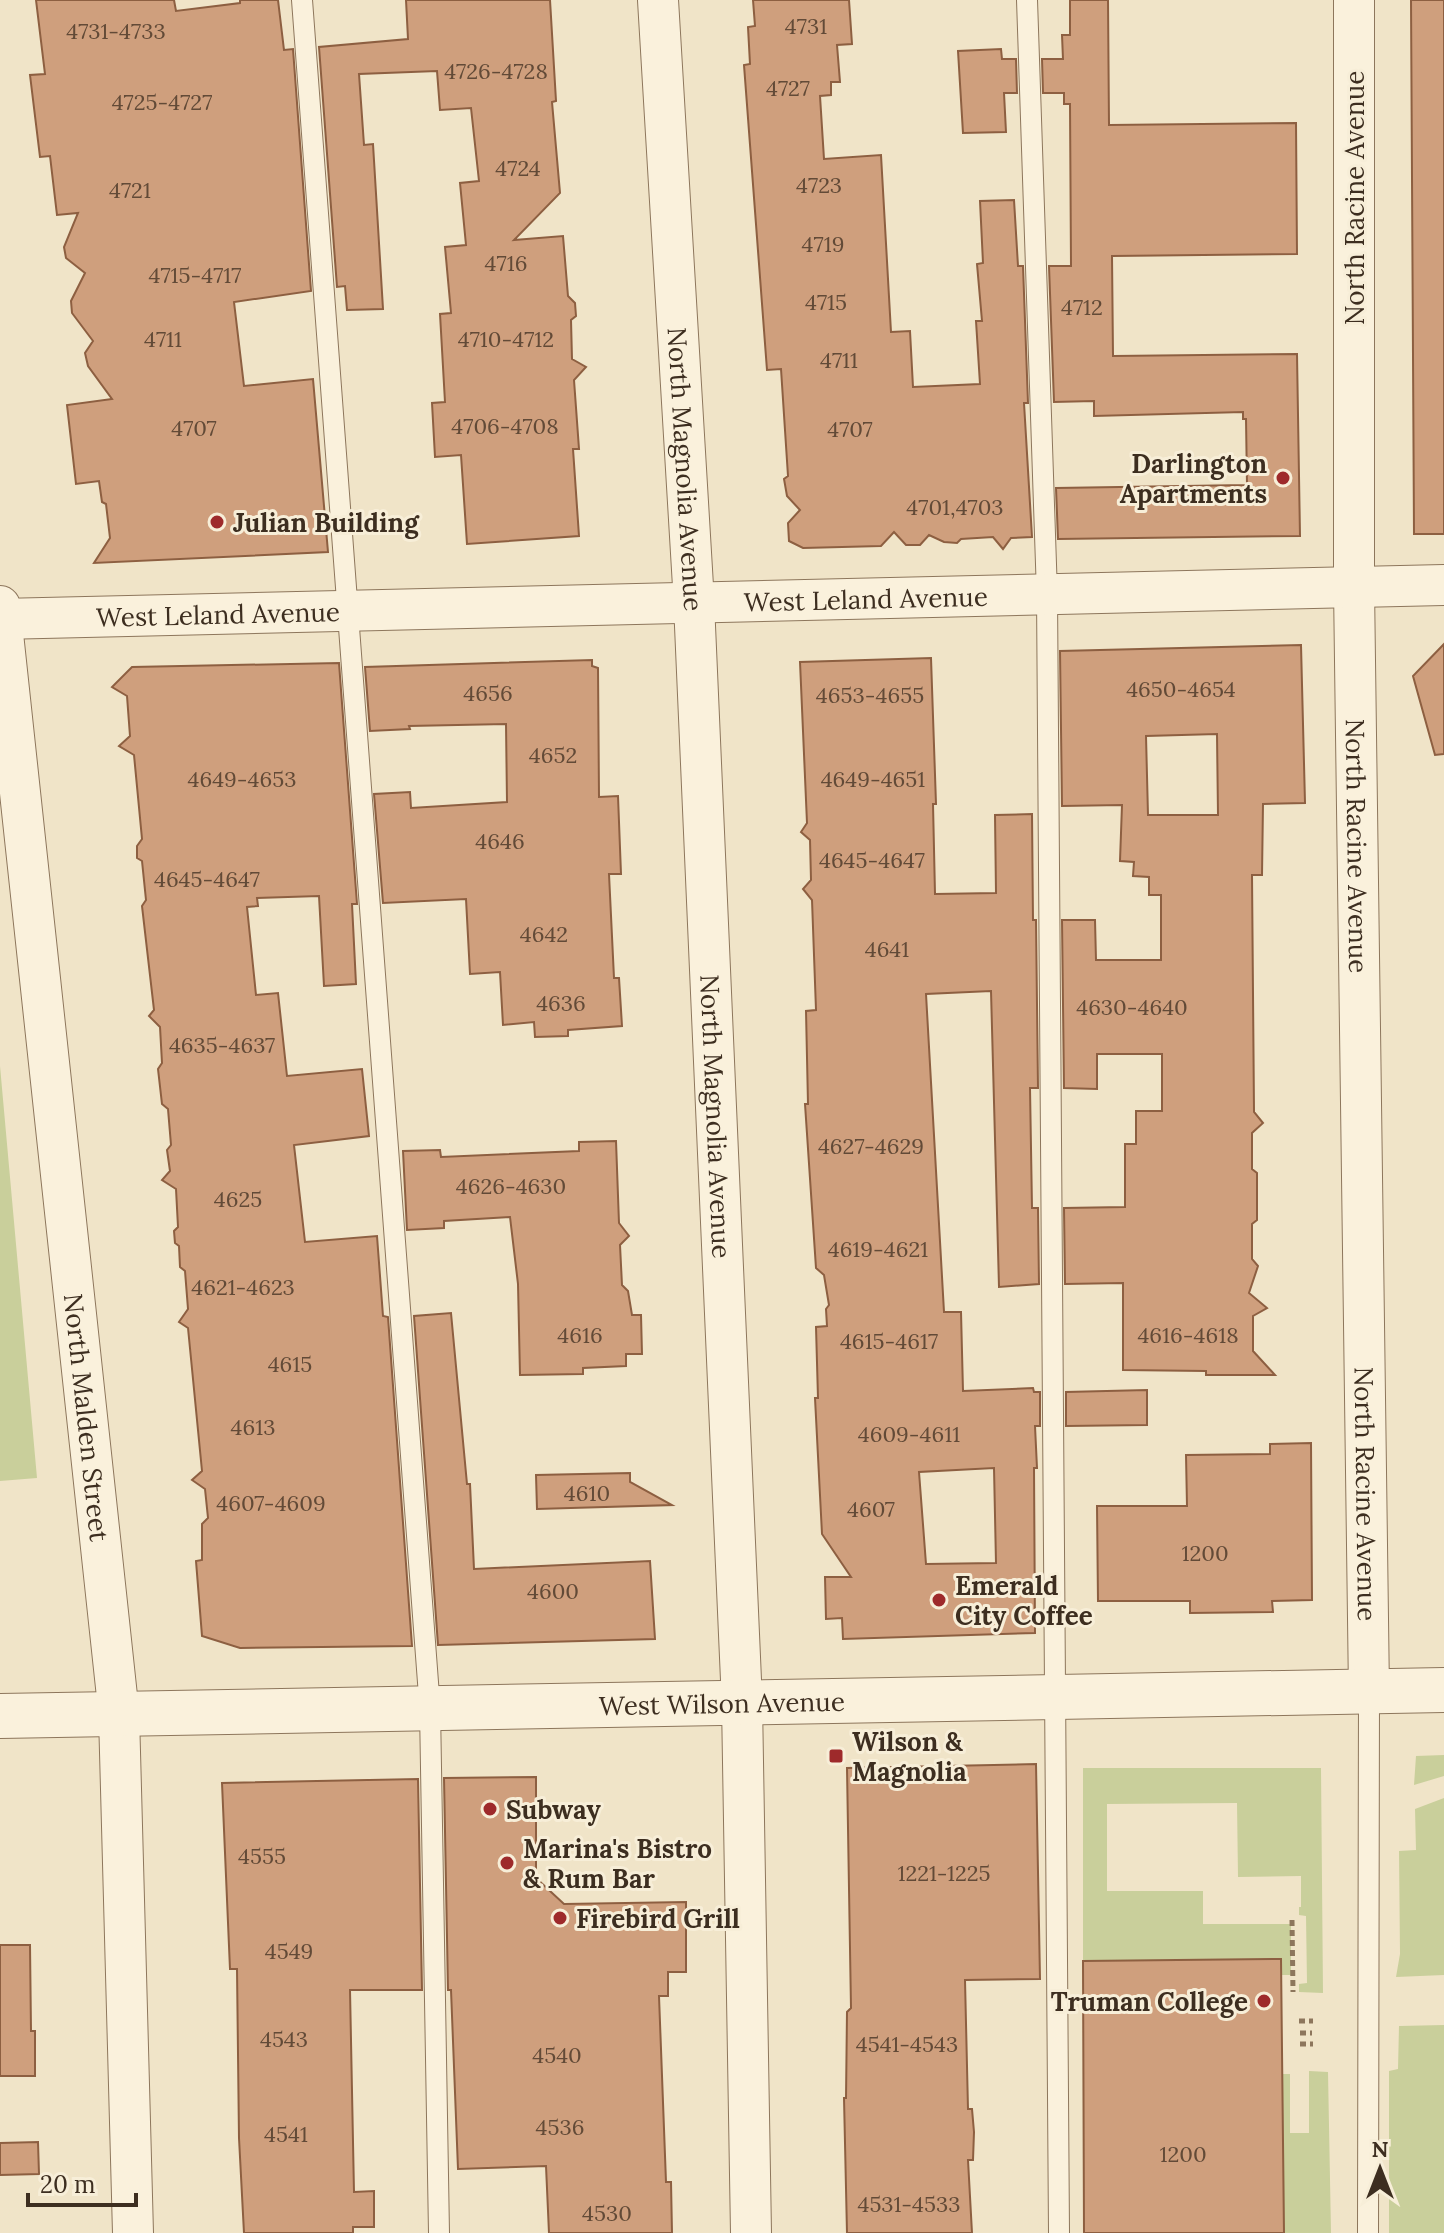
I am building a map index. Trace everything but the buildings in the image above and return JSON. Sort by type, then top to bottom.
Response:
[{"type":"street","name":"North Magnolia Avenue","points":[[658,0],[694,603],[742,1703],[751,2233]]},
{"type":"street","name":"North Racine Avenue","points":[[1354,0],[1354,587],[1369,1692]]},
{"type":"street","name":"West Leland Avenue","points":[[0,615],[349,611],[1444,585]]},
{"type":"street","name":"North Malden Street","points":[[0,615],[119,1715],[133,2233]]},
{"type":"street","name":"West Wilson Avenue","points":[[0,1716],[1444,1690]]},
{"type":"lane","points":[[302,0],[430,1709],[439,2233]]},
{"type":"lane","points":[[1027,0],[1047,594],[1059,2233]]},
{"type":"lane","points":[[1368,2233],[1369,1692]]},
{"type":"path","points":[[1292,1920],[1293,1992]]},
{"type":"path","points":[[1299,2021],[1313,2021]]},
{"type":"path","points":[[1300,2033],[1312,2033]]},
{"type":"path","points":[[1300,2044],[1313,2044]]},
{"type":"green space","points":[[0,1066],[37,1478],[0,1481]]},
{"type":"green space","points":[[1444,1755],[1444,1776],[1414,1785],[1416,1756]]},
{"type":"green space","points":[[1083,1768],[1321,1768],[1323,1993],[1299,1992],[1299,1984],[1307,1983],[1306,1916],[1299,1915],[1301,1876],[1238,1877],[1237,1803],[1107,1804],[1107,1891],[1203,1891],[1203,1924],[1291,1924],[1291,1975],[1281,1975],[1280,1959],[1083,1961]]},
{"type":"green space","points":[[1444,1798],[1444,1975],[1396,1977],[1400,1954],[1399,1851],[1416,1850],[1415,1809]]},
{"type":"green space","points":[[1444,2025],[1444,2233],[1389,2233],[1389,2071],[1398,2069],[1399,2026]]},
{"type":"green space","points":[[1309,2071],[1328,2072],[1331,2233],[1284,2233],[1282,2074],[1290,2074],[1290,2133],[1309,2133]]},
{"type":"place","name":"Darlington Apartments","points":[[1283,478]]},
{"type":"place","name":"Julian Building","points":[[217,522]]},
{"type":"place","name":"Emerald City Coffee","points":[[939,1600]]},
{"type":"place","name":"Wilson & Magnolia","points":[[836,1756]]},
{"type":"place","name":"Subway","points":[[490,1809]]},
{"type":"place","name":"Marina's Bistro & Rum Bar","points":[[507,1863]]},
{"type":"place","name":"Firebird Grill","points":[[560,1918]]},
{"type":"place","name":"Truman College","points":[[1264,2001]]}]
